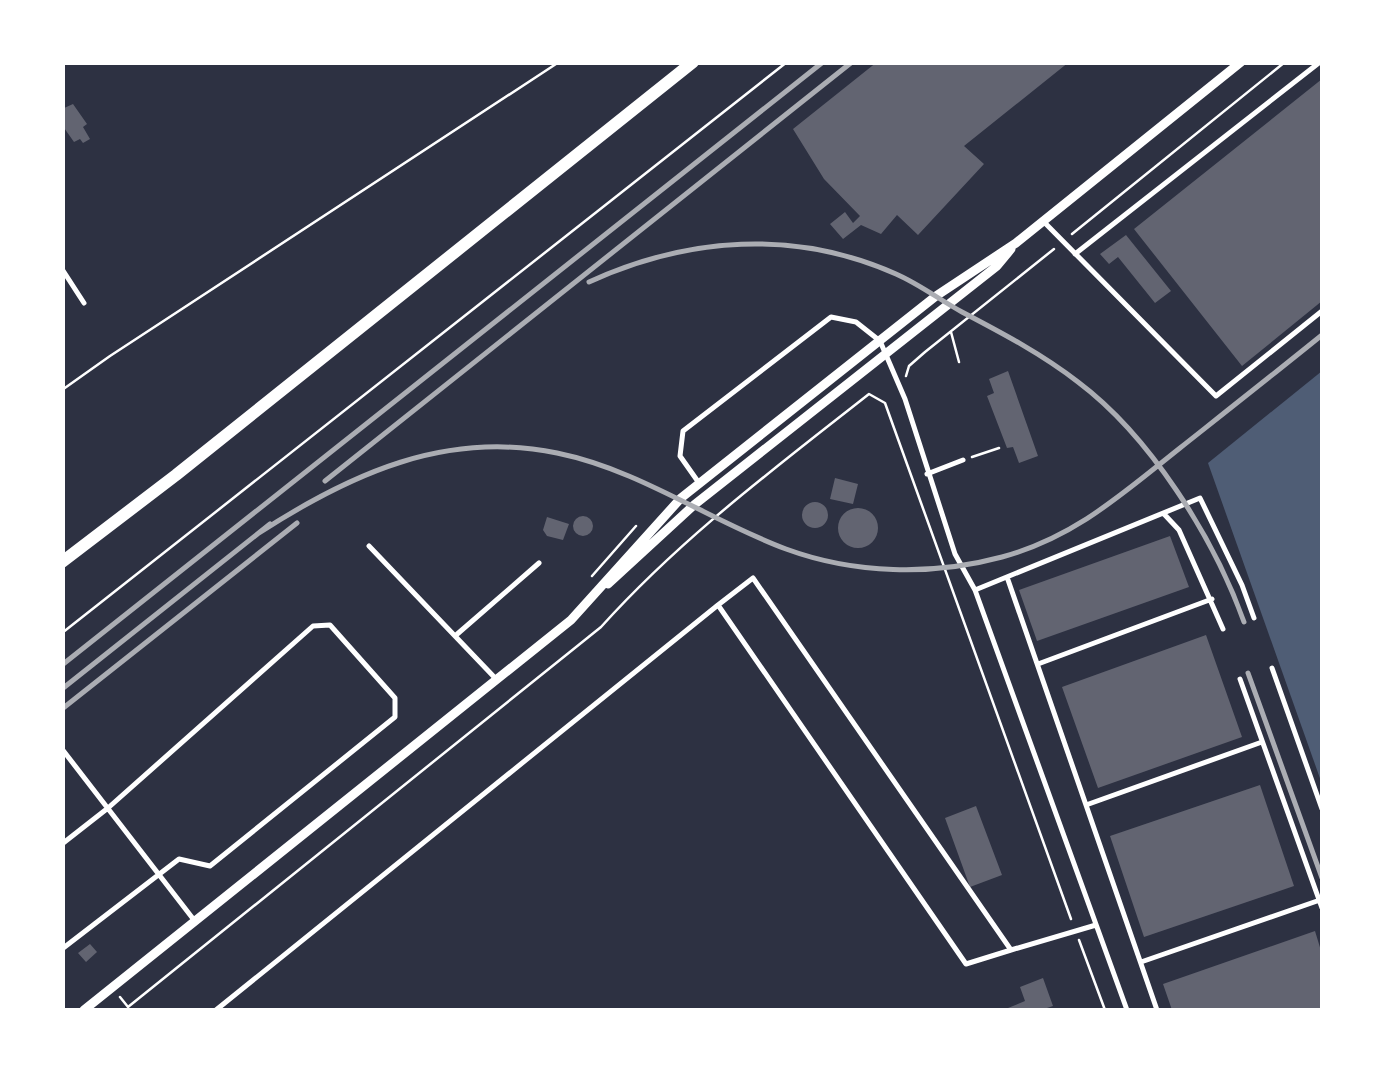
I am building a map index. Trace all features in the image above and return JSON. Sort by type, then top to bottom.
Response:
[{"type":"main road","points":[[62,562],[692,62]]},
{"type":"street","points":[[84,1010],[571,620],[645,534],[699,484],[964,276],[1016,243],[1241,62]]},
{"type":"street","points":[[602,588],[618,578],[694,505],[998,266],[1016,243]]},
{"type":"lane","points":[[1074,254],[1320,62]]},
{"type":"lane","points":[[1043,221],[1216,396],[1322,311]]},
{"type":"lane","points":[[62,269],[84,302]]},
{"type":"lane","points":[[699,484],[680,456],[683,431],[830,317],[856,322],[880,340],[905,399],[955,554],[975,590],[1127,1010]]},
{"type":"lane","points":[[927,474],[964,460]]},
{"type":"lane","points":[[975,590],[1200,498],[1254,618]]},
{"type":"lane","points":[[1164,514],[1179,530],[1223,629]]},
{"type":"lane","points":[[369,546],[496,680]]},
{"type":"lane","points":[[455,636],[539,563]]},
{"type":"lane","points":[[1007,577],[1158,1010]]},
{"type":"lane","points":[[216,1010],[754,578],[1011,950]]},
{"type":"lane","points":[[1038,664],[1212,599]]},
{"type":"lane","points":[[718,605],[966,964],[1096,925]]},
{"type":"lane","points":[[62,844],[313,626],[330,625],[395,698],[395,717],[210,866],[179,859],[62,950]]},
{"type":"lane","points":[[1272,668],[1322,808]]},
{"type":"lane","points":[[1141,962],[1321,904],[1240,679]]},
{"type":"lane","points":[[1086,805],[1263,742]]},
{"type":"lane","points":[[62,749],[196,923]]},
{"type":"path","points":[[62,390],[559,62]]},
{"type":"path","points":[[62,633],[787,62]]},
{"type":"path","points":[[905,399],[911,397],[906,376],[909,366],[1285,62]]},
{"type":"path","points":[[951,330],[959,362]]},
{"type":"path","points":[[112,988],[126,1009],[600,627],[650,573],[869,394],[884,403],[1105,1010]]},
{"type":"path","points":[[964,460],[999,448]]},
{"type":"path","points":[[587,583],[635,525],[640,530]]},
{"type":"water","points":[[1322,371],[1322,784],[1208,463]]},
{"type":"building","points":[[877,62],[1069,62],[964,146],[984,164],[918,235],[897,215],[881,234],[861,225],[843,239],[830,224],[845,212],[853,223],[860,216],[824,179],[793,129]]},
{"type":"building","points":[[1322,79],[1322,301],[1242,366],[1134,229]]},
{"type":"building","points":[[73,104],[87,124],[83,127],[90,139],[83,143],[80,139],[74,142],[62,125],[62,109]]},
{"type":"building","points":[[1126,235],[1171,291],[1155,303],[1118,257],[1109,264],[1100,254]]},
{"type":"building","points":[[1008,371],[1038,456],[1019,463],[1013,447],[1007,448],[987,396],[994,393],[989,379]]},
{"type":"building","points":[[835,478],[858,484],[853,504],[830,499]]},
{"type":"building","points":[[815,502],[824,506],[828,515],[824,524],[815,528],[806,524],[802,515],[806,506]]},
{"type":"building","points":[[858,508],[872,514],[878,528],[872,542],[858,548],[844,542],[838,528],[844,514]]},
{"type":"building","points":[[583,516],[593,526],[583,536],[573,526]]},
{"type":"building","points":[[547,517],[569,524],[563,540],[547,536],[543,530]]},
{"type":"building","points":[[1170,536],[1189,587],[1037,641],[1019,590]]},
{"type":"building","points":[[1206,635],[1242,737],[1098,788],[1062,687]]},
{"type":"building","points":[[1260,785],[1294,886],[1144,937],[1110,836]]},
{"type":"building","points":[[976,806],[1002,875],[970,887],[945,818]]},
{"type":"building","points":[[1315,931],[1322,954],[1322,1010],[1172,1010],[1163,984]]},
{"type":"building","points":[[90,944],[97,952],[86,962],[78,953]]},
{"type":"building","points":[[1043,978],[1053,1006],[1009,1010],[1025,1001],[1020,987]]},
{"type":"railway","points":[[62,665],[823,62]]},
{"type":"railway","points":[[325,481],[852,62]]},
{"type":"railway","points":[[589,282],[664,255],[741,244],[819,250],[905,278],[1036,353],[1105,404],[1177,491],[1216,557],[1244,622]]},
{"type":"railway","points":[[259,533],[328,492],[401,462],[476,448],[516,447],[557,453],[617,471],[757,537],[812,557],[893,570],[975,563],[1052,538],[1097,512],[1322,335]]},
{"type":"railway","points":[[62,709],[297,523]]},
{"type":"railway","points":[[62,689],[270,524]]},
{"type":"railway","points":[[1248,673],[1322,878]]}]
